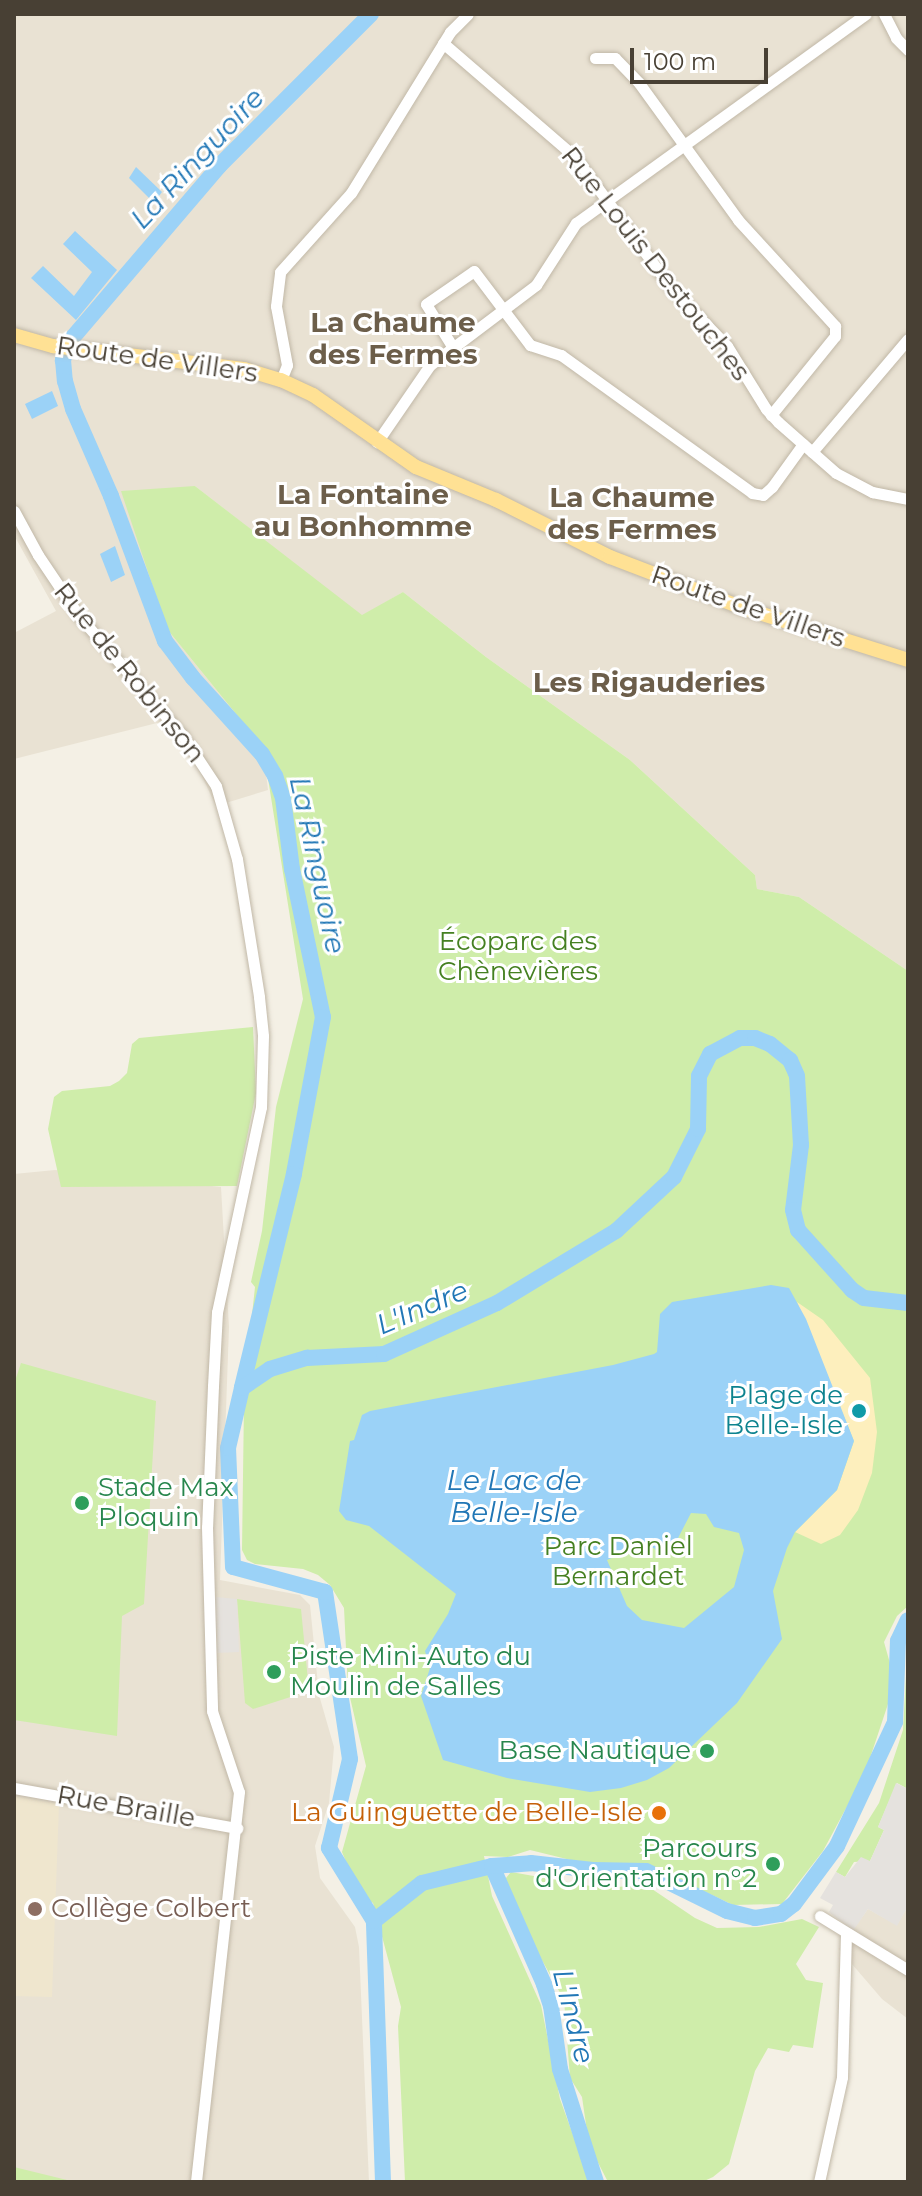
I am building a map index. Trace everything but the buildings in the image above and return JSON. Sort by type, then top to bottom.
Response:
[{"type":"main road","name":"Route de Villers","points":[[14,335],[53,346],[244,369],[281,380],[313,395],[377,442],[438,477],[496,500],[653,576],[908,660]]},
{"type":"street","points":[[281,380],[287,365],[276,306],[280,272],[351,193],[443,43],[468,14]]},
{"type":"street","points":[[377,442],[430,365],[536,285],[576,223],[866,14]]},
{"type":"street","points":[[884,14],[896,38],[908,50]]},
{"type":"street","name":"Rue Louis Destouches","points":[[443,43],[575,157],[672,289],[727,346],[771,415],[836,473],[872,492],[908,499]]},
{"type":"street","points":[[595,58],[615,58],[639,83],[738,220],[835,326],[835,336],[771,415]]},
{"type":"street","points":[[452,346],[426,304],[474,271],[530,345],[561,355],[752,493],[763,495],[908,339]]},
{"type":"street","name":"Rue de Robinson","points":[[14,511],[38,555],[79,616],[202,761],[216,786],[229,826],[255,969],[263,1072],[254,1147],[217,1312],[207,1527],[212,1711],[239,1792],[196,2182]]},
{"type":"street","name":"Rue Braille","points":[[14,1788],[237,1828]]},
{"type":"street","points":[[820,1916],[908,1970]]},
{"type":"street","points":[[819,2182],[842,2077],[846,1933]]},
{"type":"shaded area","points":[[14,14],[908,14],[908,971],[799,897],[757,889],[755,875],[630,760],[486,657],[403,592],[362,616],[195,486],[167,629],[263,747],[268,790],[216,806],[193,757],[161,722],[14,759],[14,633],[56,611],[14,535]]},
{"type":"shaded area","points":[[55,1170],[221,1187],[229,1327],[220,1580],[300,1595],[310,1605],[319,1695],[334,1747],[329,1803],[315,1846],[320,1878],[355,1927],[359,1947],[369,2182],[14,2182],[14,1174]]},
{"type":"shaded area","points":[[215,1597],[237,1599],[239,1652],[217,1653]]},
{"type":"shaded area","points":[[896,1783],[908,1789],[908,1906],[897,1926],[868,1909],[853,1931],[829,1912],[833,1905],[820,1898],[836,1872],[845,1877],[861,1857],[870,1861],[884,1830],[878,1827]]},
{"type":"shaded area","name":"Collège Colbert","points":[[14,1796],[59,1804],[52,1997],[14,1996]]},
{"type":"shaded area","points":[[908,1906],[908,2019],[882,1999],[839,1949],[868,1909],[897,1925]]},
{"type":"green space","points":[[195,486],[362,615],[403,592],[486,657],[630,760],[755,875],[757,889],[799,897],[908,971],[908,1606],[897,1616],[884,1642],[891,1667],[888,1704],[865,1773],[823,1851],[782,1904],[733,1905],[649,1865],[583,1863],[530,1850],[508,1857],[484,1856],[492,1896],[541,2005],[560,2099],[590,2182],[405,2182],[398,2026],[401,2007],[373,1903],[359,1894],[342,1852],[366,1766],[348,1689],[344,1608],[330,1585],[318,1575],[303,1569],[255,1564],[247,1560],[242,1550],[244,1402],[249,1392],[245,1379],[255,1287],[251,1282],[262,1231],[276,1107],[303,999],[263,747],[167,629],[121,491]]},
{"type":"green space","points":[[253,1027],[256,1093],[237,1186],[61,1187],[48,1129],[54,1097],[62,1091],[110,1086],[119,1081],[127,1073],[132,1044],[139,1038]]},
{"type":"green space","name":"Stade Max Ploquin","points":[[21,1363],[156,1401],[144,1604],[122,1616],[117,1736],[14,1720],[14,1384]]},
{"type":"green space","name":"Piste Mini-Auto du Moulin de Salles","points":[[237,1599],[301,1609],[309,1691],[253,1709],[245,1703]]},
{"type":"green space","points":[[908,1640],[908,1789],[897,1783],[878,1827],[884,1830],[870,1861],[854,1862],[845,1877],[836,1872],[879,1803],[903,1730]]},
{"type":"green space","points":[[511,1872],[602,1888],[646,1885],[695,1918],[717,1928],[759,1927],[802,1919],[819,1927],[796,1964],[806,1980],[823,1983],[813,2048],[793,2045],[789,2052],[768,2048],[755,2071],[729,2164],[713,2177],[702,2182],[608,2182],[589,2145],[582,2097],[570,2078],[564,2000],[517,1915],[506,1887],[506,1878]]},
{"type":"green space","points":[[14,2167],[67,2180],[14,2182]]},
{"type":"sand","name":"Plage de Belle-Isle","points":[[797,1302],[823,1320],[870,1378],[877,1432],[872,1473],[858,1510],[840,1535],[821,1544],[795,1532],[837,1490],[854,1441]]},
{"type":"water","points":[[136,167],[162,192],[154,203],[129,178]]},
{"type":"water","points":[[75,231],[117,270],[76,320],[31,278],[43,266],[74,296],[92,272],[63,244]]},
{"type":"water","points":[[52,391],[58,406],[32,419],[25,404]]},
{"type":"water","points":[[115,546],[125,575],[111,582],[100,554]]},
{"type":"water","name":"Le Lac de Belle-Isle","points":[[771,1285],[789,1288],[806,1319],[854,1441],[837,1490],[795,1532],[787,1548],[773,1591],[782,1639],[737,1703],[669,1768],[647,1780],[621,1788],[590,1792],[507,1778],[443,1760],[421,1696],[430,1668],[425,1651],[448,1614],[456,1594],[369,1526],[346,1520],[339,1511],[350,1441],[354,1440],[362,1415],[654,1354],[657,1352],[660,1314],[672,1302]],"holes":[[[691,1513],[706,1514],[714,1527],[739,1533],[744,1550],[734,1587],[684,1628],[642,1620],[627,1606],[607,1560],[628,1551],[654,1548],[659,1554],[676,1542]]]},
{"type":"waterway","name":"La Ringuoire","points":[[68,343],[219,166],[371,14]]},
{"type":"waterway","name":"La Ringuoire","points":[[66,352],[63,360],[65,381],[73,409],[111,496],[165,641],[193,678],[262,754],[275,776],[283,798],[292,869],[323,1017],[294,1174],[242,1388]]},
{"type":"waterway","name":"L'Indre","points":[[383,2182],[374,1921],[329,1848],[350,1759],[325,1592],[233,1567],[228,1448],[242,1388],[270,1369],[307,1358],[384,1354],[497,1303],[616,1231],[674,1177],[698,1129],[699,1076],[710,1054],[740,1038],[755,1038],[770,1044],[790,1060],[797,1076],[801,1145],[793,1210],[798,1230],[852,1290],[864,1298],[908,1303]]},
{"type":"waterway","name":"L'Indre","points":[[596,2182],[560,2069],[551,2006],[544,1984],[492,1866],[531,1863],[593,1870],[646,1871],[727,1911],[755,1918],[781,1914],[794,1904],[837,1846],[895,1722],[898,1641],[908,1620]]},
{"type":"waterway","name":"L'Indre","points":[[374,1921],[422,1883],[492,1866]]},
{"type":"place","name":"Plage de Belle-Isle","points":[[859,1411]]},
{"type":"place","name":"Stade Max Ploquin","points":[[82,1503]]},
{"type":"place","name":"Piste Mini-Auto du Moulin de Salles","points":[[274,1672]]},
{"type":"place","name":"Base Nautique","points":[[707,1751]]},
{"type":"place","name":"La Guinguette de Belle-Isle","points":[[659,1813]]},
{"type":"place","name":"Parcours d'Orientation n°2","points":[[773,1864]]},
{"type":"place","name":"Collège Colbert","points":[[35,1909]]},
{"type":"district","name":"La Chaume des Fermes","points":[[393,338]]},
{"type":"district","name":"La Fontaine au Bonhomme","points":[[363,510]]},
{"type":"district","name":"La Chaume des Fermes","points":[[632,513]]},
{"type":"district","name":"Les Rigauderies","points":[[649,682]]},
{"type":"park label","name":"Écoparc des Chènevières","points":[[518,957]]},
{"type":"park label","name":"Parc Daniel Bernardet","points":[[618,1562]]}]
